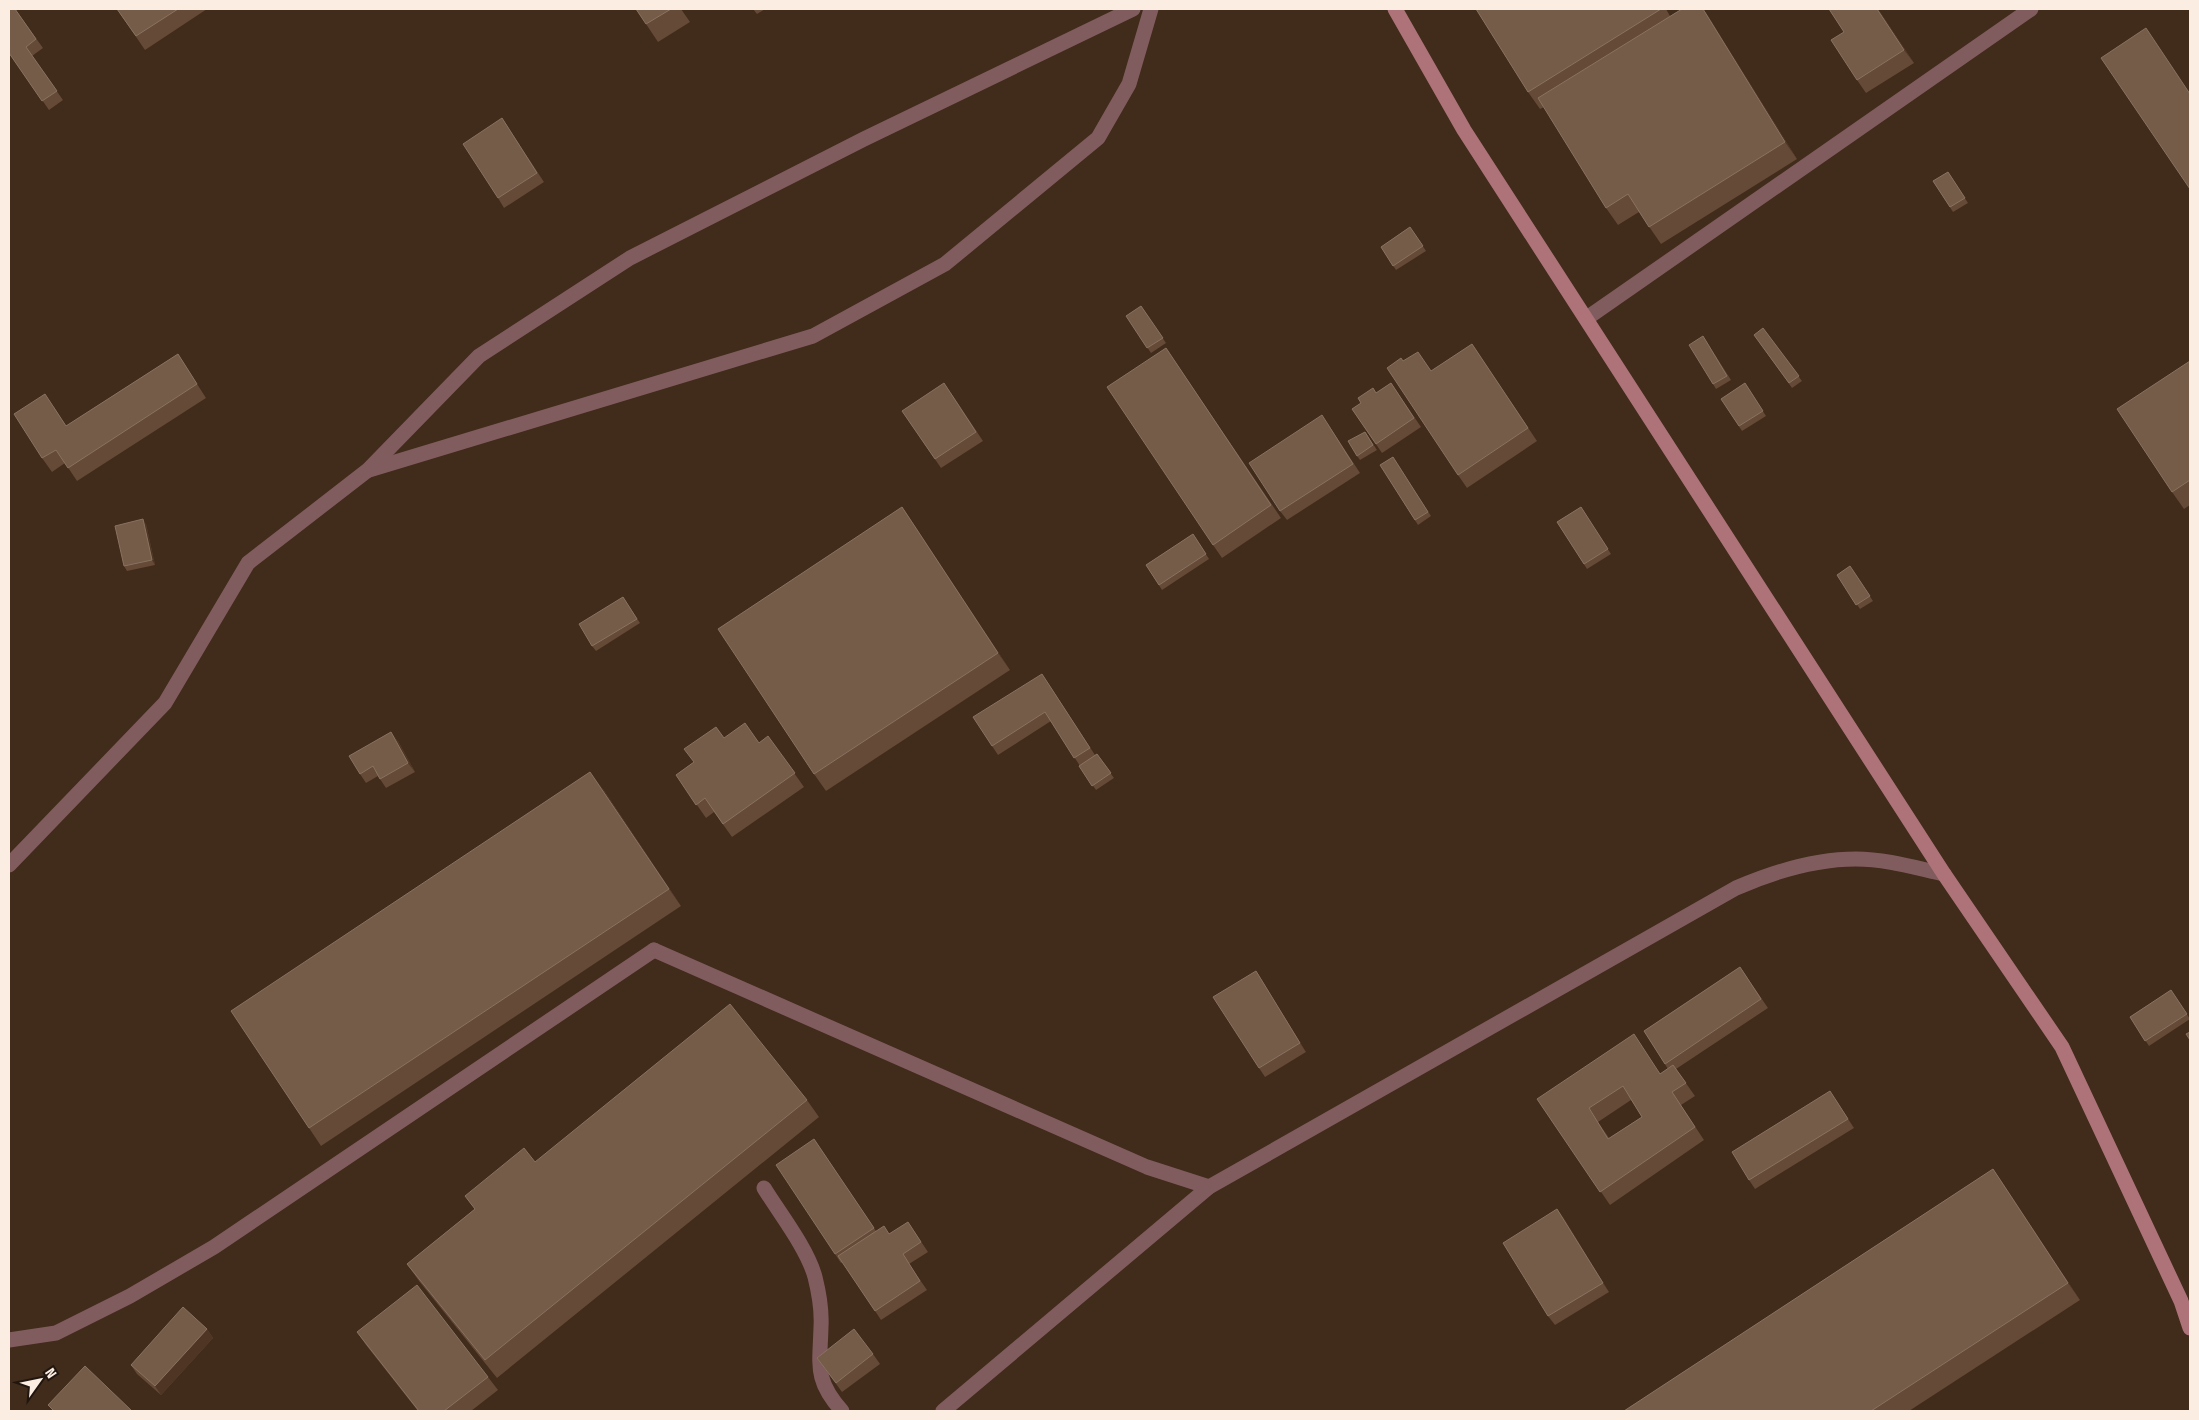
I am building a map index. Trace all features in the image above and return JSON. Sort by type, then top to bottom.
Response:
[{"type":"street","points":[[9,865],[165,703],[248,564],[368,470],[479,356],[630,258],[864,139],[1133,9]]},
{"type":"street","points":[[368,470],[813,336],[945,264],[1098,138],[1129,84],[1151,9]]},
{"type":"street","points":[[1396,9],[1464,130],[1944,874],[2062,1047],[2181,1301],[2190,1328]]},
{"type":"street","points":[[1587,318],[2031,9]]},
{"type":"street","points":[[943,1411],[1209,1187],[1700,908],[1751,881],[1785,870],[1838,860],[1857,859],[1882,862],[1944,874]]},
{"type":"street","points":[[9,1340],[56,1333],[130,1296],[214,1248],[654,950],[1146,1167],[1209,1187]]},
{"type":"street","points":[[764,1188],[805,1255],[814,1274],[821,1311],[818,1362],[830,1398],[842,1411]]},
{"type":"building","points":[[9,9],[15,9],[36,39],[26,47],[57,91],[42,101],[9,53]]},
{"type":"building","points":[[117,9],[178,9],[136,36]]},
{"type":"building","points":[[636,9],[671,9],[646,24]]},
{"type":"building","points":[[1476,9],[1661,9],[1528,92]]},
{"type":"building","points":[[1682,9],[1703,9],[1785,142],[1649,227],[1628,194],[1606,208],[1538,98]]},
{"type":"building","points":[[1829,9],[1877,9],[1904,50],[1857,80],[1831,40],[1844,32]]},
{"type":"building","points":[[2146,28],[2190,94],[2190,189],[2101,58]]},
{"type":"building","points":[[502,118],[537,173],[498,198],[463,144]]},
{"type":"building","points":[[1948,172],[1965,198],[1950,207],[1933,181]]},
{"type":"building","points":[[1410,227],[1423,246],[1393,266],[1381,247]]},
{"type":"building","points":[[1141,306],[1163,338],[1147,348],[1126,316]]},
{"type":"building","points":[[1763,328],[1799,376],[1789,383],[1754,335]]},
{"type":"building","points":[[1703,336],[1727,376],[1713,384],[1689,345]]},
{"type":"building","points":[[1472,344],[1528,428],[1458,475],[1387,368],[1401,358],[1403,361],[1418,352],[1431,371]]},
{"type":"building","points":[[1166,348],[1271,505],[1213,545],[1107,387]]},
{"type":"building","points":[[178,354],[197,384],[68,468],[56,450],[42,458],[14,414],[45,394],[66,426]]},
{"type":"building","points":[[2190,361],[2190,480],[2172,492],[2117,409]]},
{"type":"building","points":[[944,383],[976,432],[935,459],[902,411]]},
{"type":"building","points":[[1391,383],[1414,418],[1376,444],[1352,409],[1361,403],[1358,398],[1373,388],[1376,393]]},
{"type":"building","points":[[1745,383],[1763,411],[1739,426],[1721,399]]},
{"type":"building","points":[[1322,415],[1353,464],[1280,511],[1249,463]]},
{"type":"building","points":[[1365,432],[1373,445],[1357,456],[1348,441]]},
{"type":"building","points":[[1393,457],[1428,512],[1415,520],[1380,465]]},
{"type":"building","points":[[902,507],[998,653],[814,774],[718,629]]},
{"type":"building","points":[[1581,507],[1608,549],[1584,564],[1557,522]]},
{"type":"building","points":[[143,519],[152,560],[124,566],[115,526]]},
{"type":"building","points":[[1193,534],[1206,554],[1159,585],[1146,565]]},
{"type":"building","points":[[1850,566],[1870,596],[1856,605],[1837,575]]},
{"type":"building","points":[[623,597],[637,619],[592,646],[579,624]]},
{"type":"building","points":[[1042,674],[1090,748],[1074,758],[1045,712],[992,746],[973,717]]},
{"type":"building","points":[[745,723],[759,743],[768,736],[795,773],[723,824],[705,798],[696,805],[676,775],[694,762],[684,749],[716,727],[724,738]]},
{"type":"building","points":[[391,732],[408,763],[380,779],[373,766],[360,774],[349,756]]},
{"type":"building","points":[[1097,754],[1111,773],[1092,786],[1079,766]]},
{"type":"building","points":[[590,772],[669,889],[309,1128],[231,1011]]},
{"type":"building","points":[[1740,967],[1761,999],[1665,1064],[1644,1031]]},
{"type":"building","points":[[1256,971],[1300,1043],[1259,1068],[1213,997]]},
{"type":"building","points":[[2171,990],[2187,1014],[2145,1041],[2130,1017]]},
{"type":"building","points":[[730,1004],[807,1100],[485,1360],[407,1264],[475,1209],[465,1196],[524,1148],[535,1162]]},
{"type":"building","points":[[2190,1032],[2190,1040],[2186,1034]]},
{"type":"building","points":[[1634,1034],[1660,1074],[1673,1065],[1686,1083],[1672,1092],[1695,1127],[1600,1192],[1537,1099]],"holes":[[[1623,1086],[1642,1117],[1608,1139],[1589,1108]]]},
{"type":"building","points":[[1830,1091],[1848,1119],[1749,1180],[1732,1152]]},
{"type":"building","points":[[814,1139],[874,1228],[835,1254],[776,1165]]},
{"type":"building","points":[[1993,1169],[2068,1283],[1871,1411],[1624,1411]]},
{"type":"building","points":[[1557,1209],[1603,1283],[1548,1316],[1503,1243]]},
{"type":"building","points":[[908,1222],[921,1242],[903,1254],[920,1281],[875,1311],[838,1256],[884,1226],[889,1234]]},
{"type":"building","points":[[417,1285],[488,1377],[444,1411],[419,1411],[357,1332]]},
{"type":"building","points":[[183,1307],[207,1329],[155,1386],[131,1365]]},
{"type":"building","points":[[854,1329],[873,1354],[836,1383],[817,1358]]},
{"type":"building","points":[[85,1366],[132,1411],[54,1411],[48,1405]]}]
